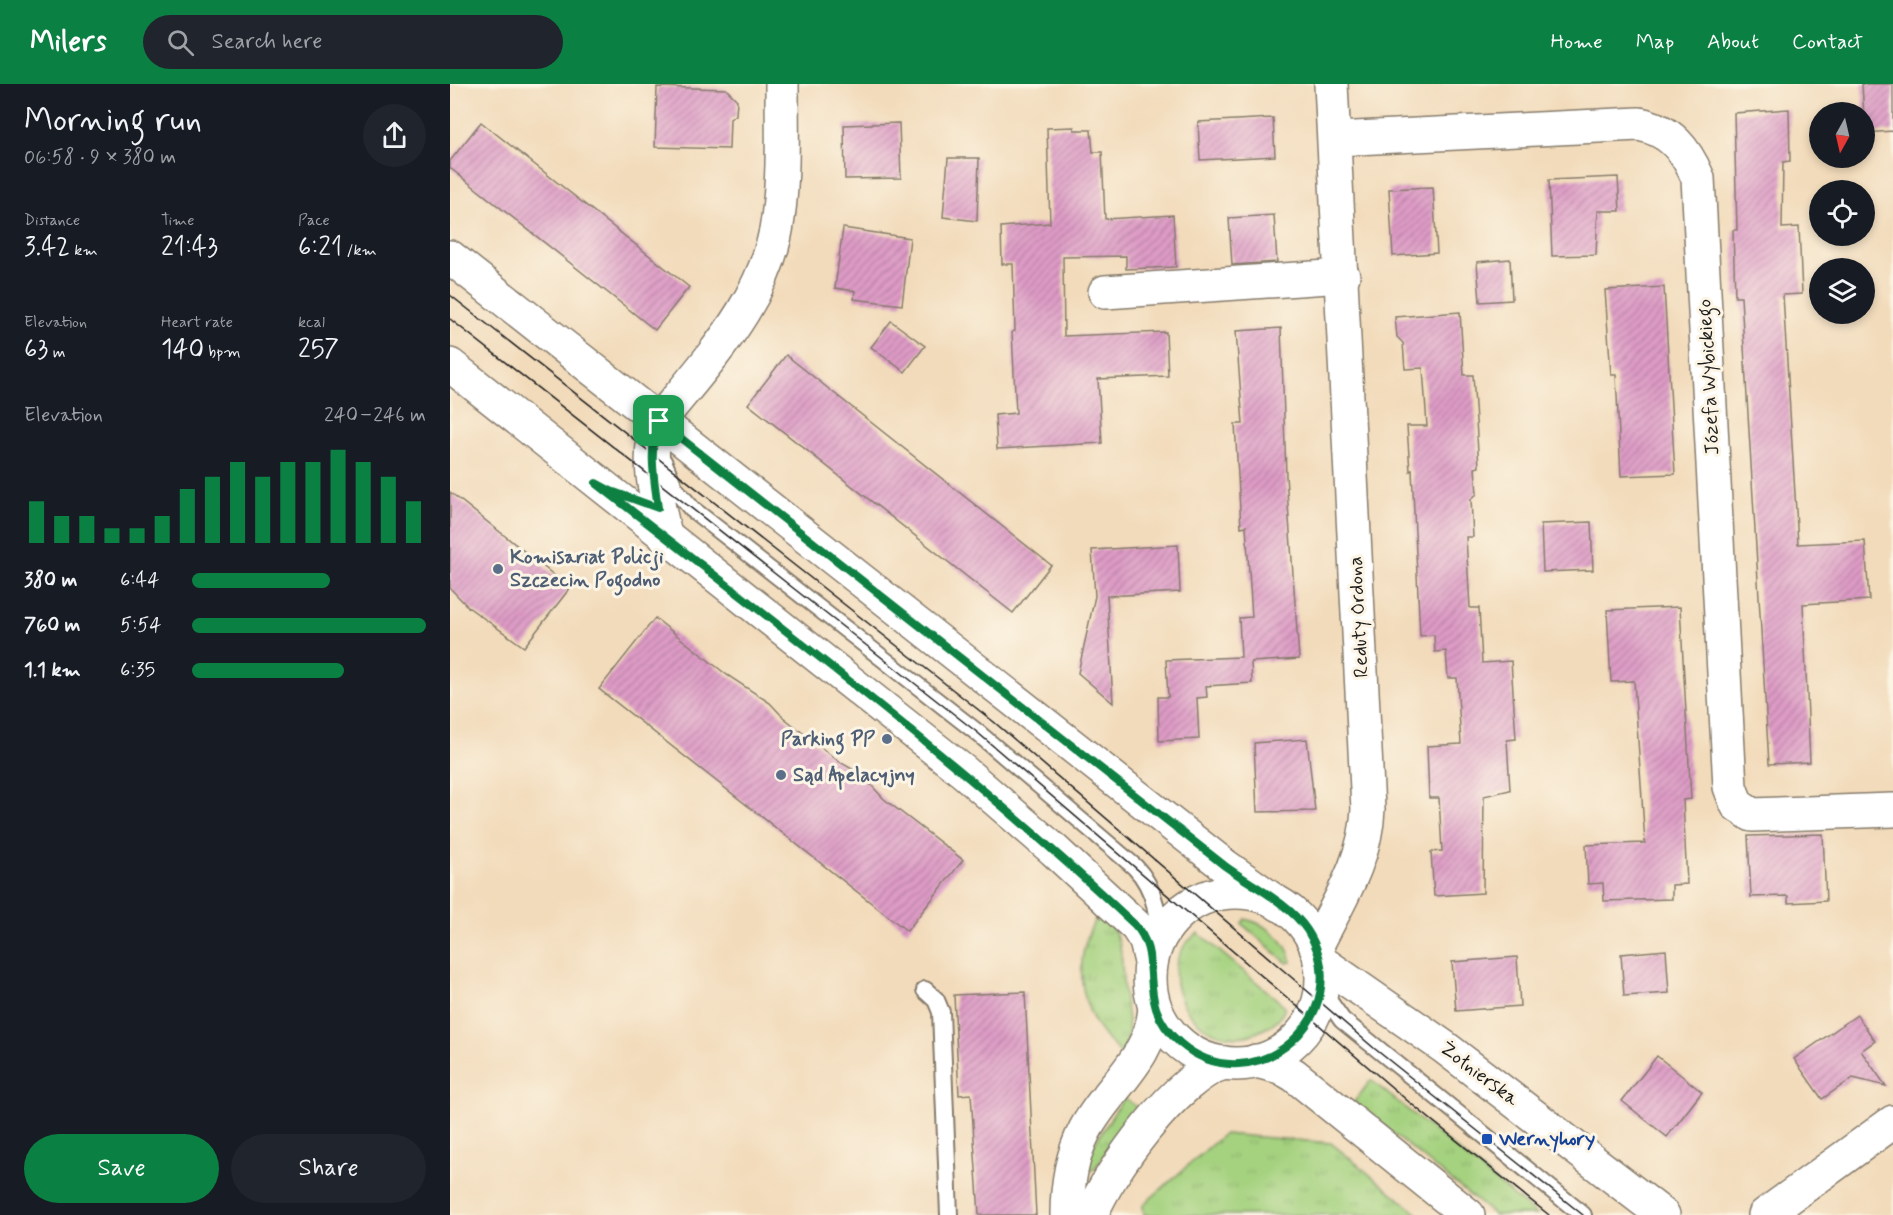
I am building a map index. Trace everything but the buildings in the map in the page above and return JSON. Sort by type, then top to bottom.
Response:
[{"type":"street","points":[[662,523],[652,459],[653,442],[659,421],[736,323],[756,291],[768,261],[780,200],[782,84]]},
{"type":"street","name":"Reduty Ordona","points":[[1319,961],[1357,863],[1366,831],[1368,809],[1331,84]]},
{"type":"street","name":"Józefa Wybickiego","points":[[1335,139],[1640,124],[1661,129],[1683,148],[1698,178],[1730,787],[1737,805],[1752,815],[1893,810]]},
{"type":"street","points":[[450,257],[1215,859],[1303,924],[1319,961],[1317,1006],[1307,1026],[1284,1049],[1240,1062],[1193,1081],[1167,1104],[1115,1170],[1091,1215]]},
{"type":"street","points":[[1106,292],[1342,276]]},
{"type":"street","points":[[450,365],[596,483],[662,523],[1013,814],[1137,927],[1153,955]]},
{"type":"street","points":[[1280,905],[1260,896],[1238,892],[1208,897],[1176,916],[1153,955],[1150,985],[1155,1008],[1166,1028],[1181,1044],[1202,1057],[1288,1071],[1468,1215]]},
{"type":"street","name":"Żołnierska","points":[[1319,961],[1444,1047],[1663,1215]]},
{"type":"street","points":[[1067,1215],[1068,1185],[1078,1146],[1096,1113],[1142,1052],[1152,1029],[1155,1008]]},
{"type":"street","points":[[1765,1215],[1893,1122]]},
{"type":"lane","points":[[659,421],[662,459],[675,489],[692,509],[978,734],[1138,871],[1149,888],[1156,908],[1158,927],[1153,955]]},
{"type":"lane","points":[[662,523],[705,525],[731,540]]},
{"type":"lane","points":[[1319,961],[1328,1000],[1342,1020],[1582,1215]]},
{"type":"lane","points":[[925,990],[936,1000],[941,1012],[949,1215]]},
{"type":"green space","points":[[1099,913],[1114,931],[1121,949],[1128,1023],[1125,1056],[1109,1042],[1097,1025],[1088,1008],[1083,989],[1084,951]]},
{"type":"green space","points":[[1245,919],[1253,921],[1274,934],[1286,946],[1292,962],[1287,963],[1242,924]]},
{"type":"green space","points":[[1198,933],[1285,1006],[1283,1013],[1274,1023],[1264,1029],[1240,1036],[1219,1034],[1200,1024],[1186,1008],[1177,989],[1176,969],[1182,949]]},
{"type":"green space","points":[[1371,1080],[1537,1215],[1494,1215],[1354,1102]]},
{"type":"green space","points":[[1124,1097],[1141,1111],[1093,1170],[1088,1170],[1092,1148]]},
{"type":"green space","points":[[1224,1134],[1331,1143],[1419,1215],[1144,1215],[1143,1205]]},
{"type":"tram line","points":[[450,295],[994,722],[1375,1049],[1583,1215]]},
{"type":"tram line","points":[[450,319],[978,733],[1409,1102],[1549,1215]]},
{"type":"place","name":"Komisariat Policji Szczecin Pogodno","points":[[498,569]]},
{"type":"place","name":"Parking PP","points":[[887,739]]},
{"type":"place","name":"Sąd Apelacyjny","points":[[781,775]]},
{"type":"place","name":"Wernyhory","points":[[1487,1139]]},
{"type":"route","points":[[659,421],[1225,866],[1298,919],[1316,947],[1322,982],[1314,1013],[1296,1039],[1271,1056],[1240,1064],[1224,1063],[1202,1057],[1181,1044],[1166,1028],[1152,1000],[1149,978],[1150,953],[1143,935],[1134,924],[1054,850],[964,772],[596,483],[611,491],[658,508],[652,459],[653,442],[659,421]]}]
